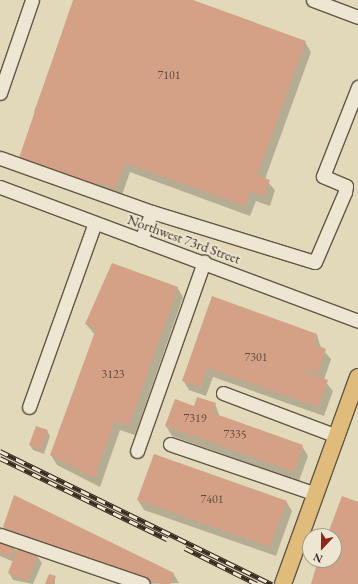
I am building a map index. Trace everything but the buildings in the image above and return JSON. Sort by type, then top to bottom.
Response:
[{"type":"main road","points":[[283,584],[358,376]]},
{"type":"street","points":[[0,93],[32,0]]},
{"type":"street","points":[[313,0],[358,17]]},
{"type":"street","points":[[0,158],[152,212],[315,262],[345,192],[346,186],[323,176],[358,87]]},
{"type":"street","name":"Northwest 73rd Street","points":[[0,187],[204,262],[358,321]]},
{"type":"street","points":[[141,240],[152,212]]},
{"type":"street","points":[[29,407],[95,223]]},
{"type":"street","points":[[137,451],[204,262]]},
{"type":"street","points":[[223,393],[337,436]]},
{"type":"street","points":[[170,444],[316,494]]},
{"type":"street","points":[[0,534],[142,584]]},
{"type":"railway","points":[[0,451],[272,584]]},
{"type":"railway","points":[[0,458],[167,539]]},
{"type":"railway","points":[[185,548],[257,584]]}]
